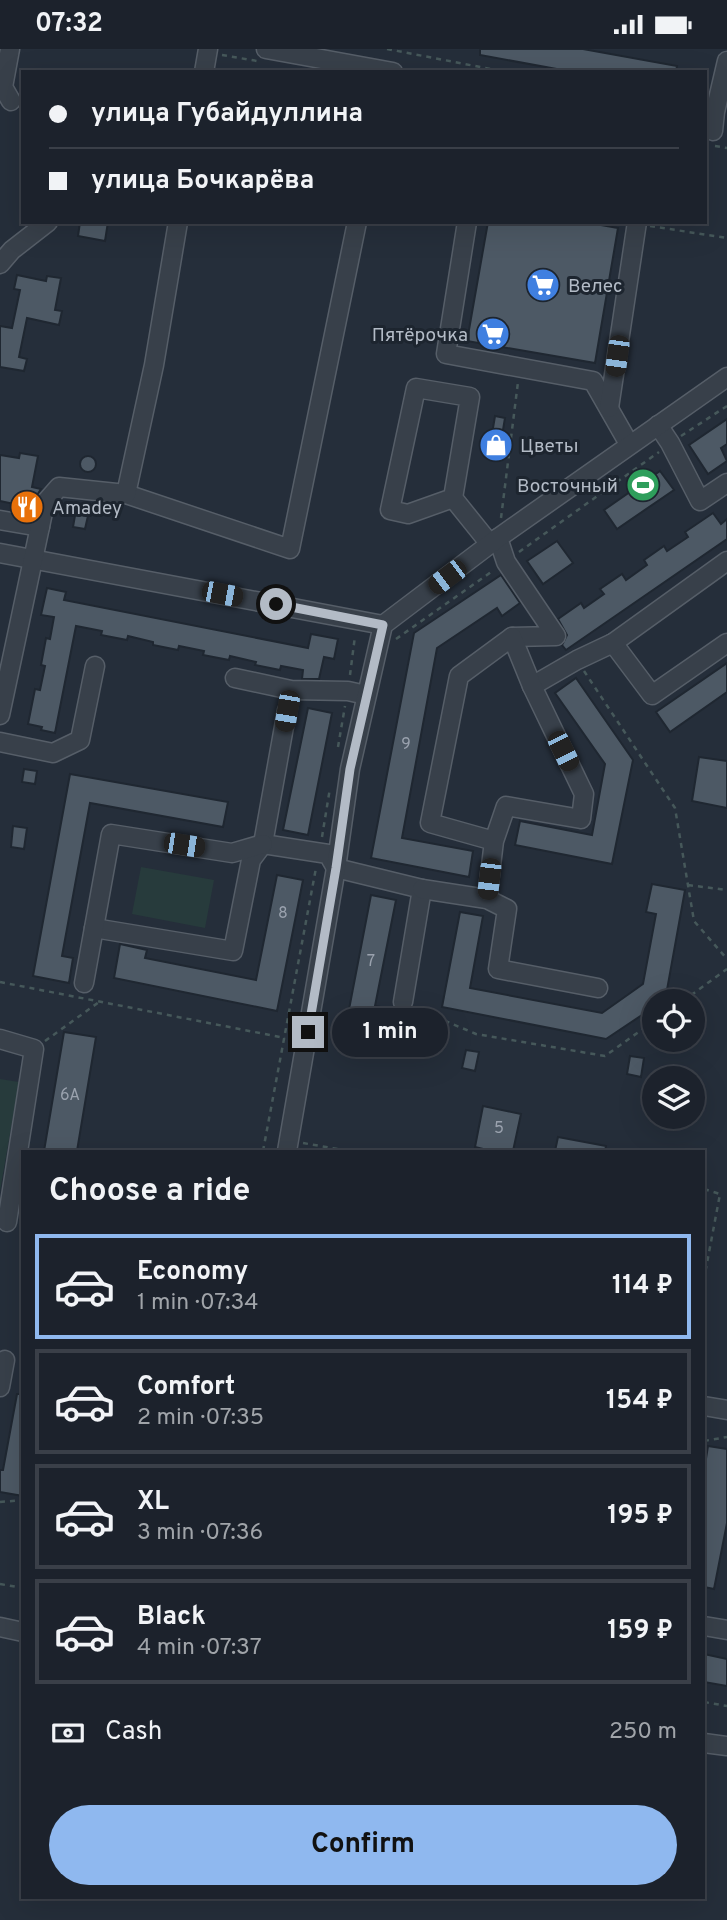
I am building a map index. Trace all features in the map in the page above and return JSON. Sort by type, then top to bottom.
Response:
[{"type":"street","points":[[10,49],[4,87],[11,102]]},
{"type":"street","points":[[204,70],[207,51]]},
{"type":"street","points":[[266,56],[326,54],[385,70]]},
{"type":"street","points":[[715,131],[715,112],[727,61]]},
{"type":"street","points":[[0,264],[12,250],[45,224]]},
{"type":"street","points":[[125,495],[154,365],[178,224]]},
{"type":"street","points":[[0,716],[45,503],[58,487],[125,495],[290,549],[357,224]]},
{"type":"street","points":[[467,224],[446,354],[593,381],[629,444]]},
{"type":"street","points":[[609,408],[633,224]]},
{"type":"street","points":[[288,1146],[336,868],[350,769],[383,625],[494,541],[727,377]]},
{"type":"street","points":[[416,388],[470,397],[453,498],[408,514],[390,510],[416,388]]},
{"type":"street","points":[[658,425],[700,501],[727,483]]},
{"type":"street","points":[[453,498],[494,541],[555,636],[512,637],[459,676],[430,823],[494,841]]},
{"type":"street","points":[[0,520],[40,527]]},
{"type":"street","points":[[0,553],[383,625]]},
{"type":"street","points":[[531,686],[613,643],[727,561]]},
{"type":"street","points":[[487,899],[494,841],[506,806],[581,819],[584,794],[531,686],[512,637]]},
{"type":"street","points":[[613,643],[652,695],[727,643]]},
{"type":"street","points":[[0,742],[53,754],[80,740],[95,666]]},
{"type":"street","points":[[235,678],[291,690],[348,691],[366,695]]},
{"type":"street","points":[[94,928],[233,951],[251,860],[263,844],[287,711]]},
{"type":"street","points":[[84,983],[111,834],[232,853],[263,844],[319,852],[328,855],[336,868],[422,889],[487,899],[508,909],[498,969],[598,988]]},
{"type":"street","points":[[402,1002],[422,889]]},
{"type":"street","points":[[0,1039],[34,1049],[10,1223]]},
{"type":"street","points":[[0,1387],[9,1361]]},
{"type":"street","points":[[705,1406],[727,1410]]},
{"type":"street","points":[[705,1626],[727,1630]]},
{"type":"street","points":[[0,1627],[21,1632]]},
{"type":"street","points":[[705,1743],[727,1746]]},
{"type":"path","points":[[229,56],[230,49]]},
{"type":"path","points":[[387,49],[496,70]]},
{"type":"path","points":[[207,51],[229,56],[266,56]]},
{"type":"path","points":[[639,224],[727,238]]},
{"type":"path","points":[[494,541],[520,367]]},
{"type":"path","points":[[403,634],[670,443],[727,406]]},
{"type":"path","points":[[336,758],[353,656]]},
{"type":"path","points":[[577,660],[675,808],[694,922],[727,959]]},
{"type":"path","points":[[263,1150],[331,785]]},
{"type":"path","points":[[688,885],[727,890]]},
{"type":"path","points":[[700,989],[727,969]]},
{"type":"path","points":[[0,982],[285,1038]]},
{"type":"path","points":[[34,1049],[99,1002]]},
{"type":"path","points":[[402,1002],[476,1034],[605,1056],[642,1030]]},
{"type":"path","points":[[288,1146],[337,1150]]},
{"type":"path","points":[[705,1189],[720,1193],[705,1274]]},
{"type":"path","points":[[705,1441],[727,1437]]},
{"type":"path","points":[[0,1502],[21,1500]]},
{"type":"path","points":[[0,1584],[21,1588]]},
{"type":"path","points":[[705,1702],[727,1706]]},
{"type":"green space","points":[[141,867],[214,880],[205,928],[132,914]]},
{"type":"green space","points":[[0,1079],[19,1082],[0,1191]]},
{"type":"building","points":[[480,49],[583,49],[677,66],[676,70],[562,70],[480,55]]},
{"type":"building","points":[[80,224],[108,224],[105,241],[78,236]]},
{"type":"building","name":"Велес","points":[[488,224],[595,224],[618,228],[595,363],[467,341]]},
{"type":"building","points":[[17,275],[46,281],[47,276],[61,278],[55,310],[62,311],[59,325],[27,318],[19,357],[27,359],[24,371],[0,367],[0,326],[12,328],[20,290],[14,289]]},
{"type":"building","points":[[495,416],[505,418],[502,436],[492,434]]},
{"type":"building","points":[[727,419],[727,444],[721,448],[727,461],[708,474],[689,445]]},
{"type":"building","points":[[20,453],[38,456],[32,487],[41,489],[31,512],[18,509],[19,505],[0,501],[0,455],[19,458]]},
{"type":"building","points":[[88,456],[94,458],[94,470],[88,472],[82,470],[80,464],[82,458]]},
{"type":"building","points":[[660,471],[674,490],[617,529],[604,510]]},
{"type":"building","points":[[77,504],[90,507],[85,529],[73,527]]},
{"type":"building","points":[[713,513],[721,524],[727,519],[727,539],[566,650],[562,645],[567,635],[558,619],[581,603],[584,608],[604,594],[600,589],[622,574],[626,580],[647,565],[644,560],[664,546],[667,551],[688,537],[685,532]]},
{"type":"building","points":[[557,541],[573,563],[543,584],[527,561]]},
{"type":"building","points":[[501,575],[520,603],[502,616],[497,608],[437,648],[402,838],[473,851],[469,877],[371,858],[414,633]]},
{"type":"building","points":[[47,588],[66,592],[64,600],[308,648],[311,634],[338,639],[334,659],[324,657],[319,679],[302,679],[303,670],[281,666],[280,670],[230,656],[229,660],[203,655],[204,651],[179,646],[178,650],[153,645],[153,642],[128,636],[127,640],[101,635],[102,631],[76,626],[55,733],[41,730],[42,727],[28,724],[35,689],[40,690],[45,666],[41,665],[46,638],[50,639],[54,617],[41,615]]},
{"type":"building","points":[[727,663],[727,692],[670,732],[656,712]]},
{"type":"building","points":[[576,678],[633,760],[612,864],[515,845],[520,821],[592,835],[605,764],[555,693]]},
{"type":"building","points":[[308,708],[332,713],[308,835],[283,830]]},
{"type":"building","points":[[699,757],[727,761],[727,808],[692,801]]},
{"type":"building","points":[[24,769],[37,771],[35,784],[22,782]]},
{"type":"building","points":[[70,774],[228,802],[223,827],[90,803],[62,956],[73,958],[69,983],[33,976]]},
{"type":"building","points":[[13,826],[27,828],[24,849],[11,847]]},
{"type":"building","points":[[277,875],[303,880],[277,1011],[114,978],[120,944],[147,950],[145,958],[256,980]]},
{"type":"building","points":[[652,884],[685,890],[667,989],[642,989],[642,1015],[606,1039],[442,1007],[460,912],[483,916],[470,988],[602,1013],[643,984],[656,914],[646,912]]},
{"type":"building","points":[[371,895],[396,900],[375,1006],[387,1008],[383,1033],[346,1025]]},
{"type":"building","points":[[64,1032],[96,1037],[77,1150],[44,1150]]},
{"type":"building","points":[[466,1050],[479,1052],[475,1071],[462,1068]]},
{"type":"building","points":[[630,1056],[644,1058],[641,1077],[627,1074]]},
{"type":"building","points":[[483,1106],[521,1114],[513,1150],[482,1150],[475,1147]]},
{"type":"building","points":[[558,1137],[606,1146],[605,1150],[555,1150]]},
{"type":"building","points":[[17,1394],[21,1394],[21,1496],[0,1492],[0,1470],[3,1470]]},
{"type":"building","points":[[708,1446],[727,1449],[727,1523],[714,1589],[705,1587],[705,1465]]},
{"type":"building","points":[[705,1654],[727,1659],[727,1686],[705,1682]]},
{"type":"place","name":"Велес","points":[[543,285]]},
{"type":"place","name":"Пятёрочка","points":[[493,334]]},
{"type":"place","name":"Цветы","points":[[496,445]]},
{"type":"place","name":"Восточный","points":[[643,485]]},
{"type":"place","name":"Amadey","points":[[27,507]]},
{"type":"route","points":[[276,604],[383,625],[350,769],[308,1032]]}]
